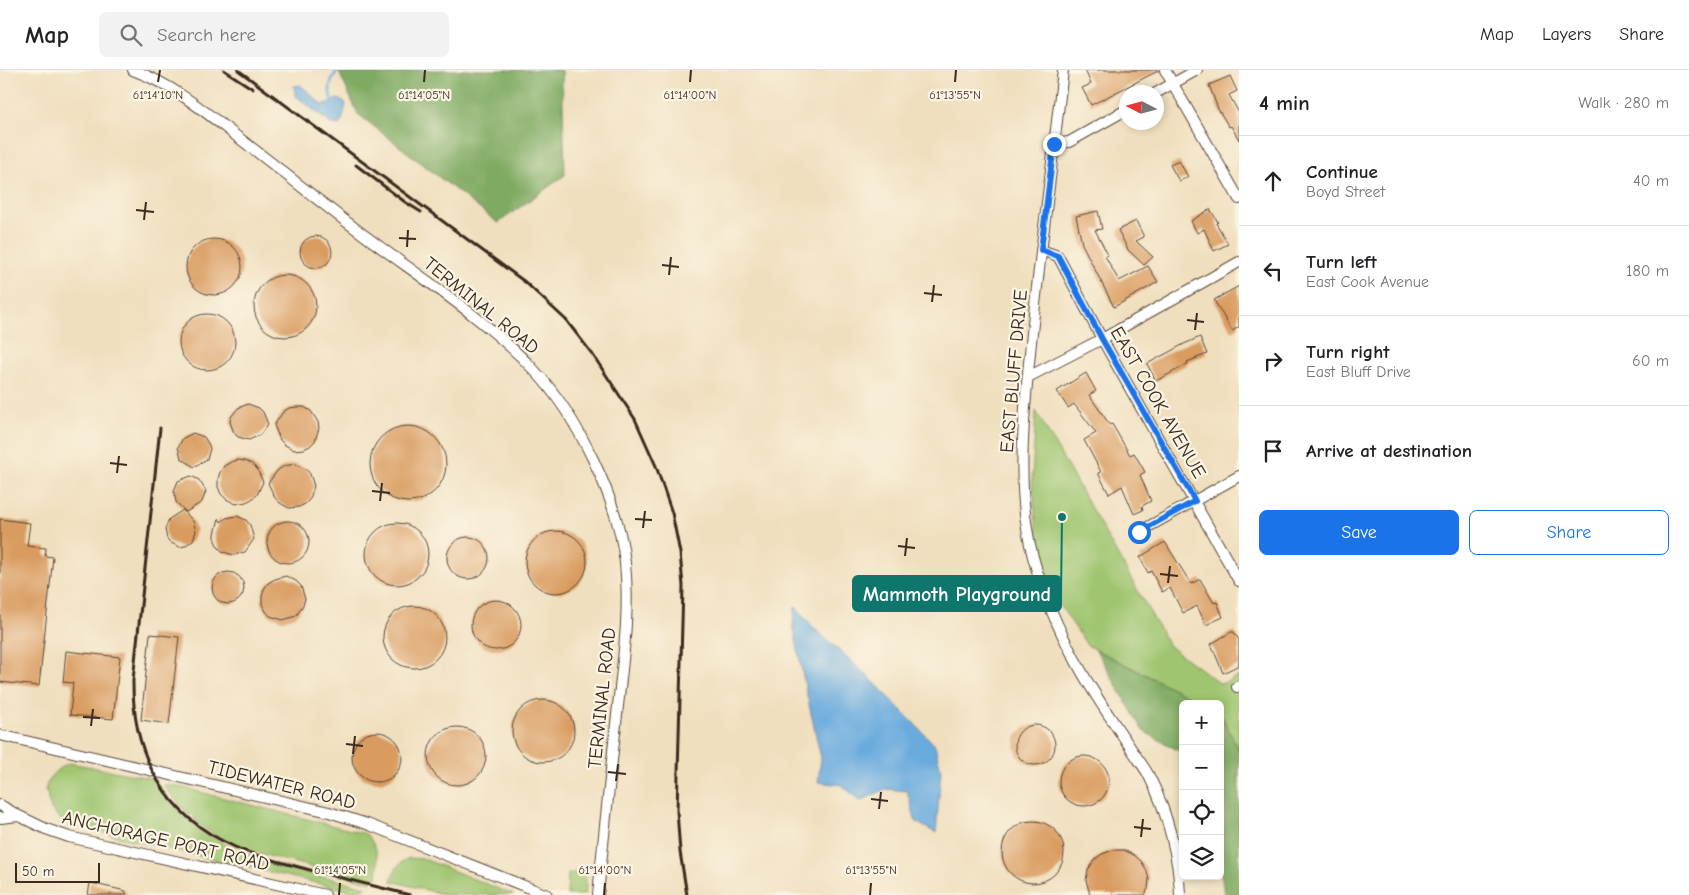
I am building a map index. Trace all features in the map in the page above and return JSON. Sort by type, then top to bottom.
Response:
[{"type":"street","name":"TERMINAL ROAD","points":[[133,70],[188,98],[322,203],[481,322],[510,346],[536,372],[555,395],[574,425],[606,492],[619,528],[625,562],[627,601],[625,638],[598,895]]},
{"type":"street","name":"EAST BLUFF DRIVE","points":[[1063,70],[1041,250],[1024,424],[1023,466],[1027,527],[1033,556],[1043,588],[1078,666],[1150,778],[1176,856],[1180,895]]},
{"type":"street","points":[[1165,70],[1239,199]]},
{"type":"street","points":[[1164,89],[1197,70]]},
{"type":"street","points":[[1054,144],[1069,142],[1119,114]]},
{"type":"street","name":"EAST COOK AVENUE","points":[[1041,250],[1058,256],[1102,339],[1239,581]]},
{"type":"street","points":[[1028,377],[1102,339],[1239,262]]},
{"type":"street","points":[[1139,532],[1239,476]]},
{"type":"street","name":"TIDEWATER ROAD","points":[[0,735],[329,812],[367,824],[547,895]]},
{"type":"street","name":"ANCHORAGE PORT ROAD","points":[[0,805],[46,829],[69,837],[325,895]]},
{"type":"street","points":[[0,818],[19,816]]},
{"type":"green space","points":[[338,70],[562,70],[565,175],[498,223],[358,114]]},
{"type":"green space","points":[[1036,411],[1169,646],[1221,684],[1239,676],[1239,750],[1224,721],[1224,700],[1196,700],[1087,645],[1062,608],[1046,576],[1038,543],[1032,479]]},
{"type":"green space","points":[[1096,650],[1196,700],[1179,700],[1179,751],[1143,731]]},
{"type":"green space","points":[[1224,721],[1239,750],[1239,895],[1224,895],[1222,880],[1224,880]]},
{"type":"green space","points":[[70,763],[155,779],[173,805],[196,826],[221,842],[248,854],[306,873],[366,887],[358,891],[351,891],[118,837],[64,821],[51,809],[47,791],[45,791],[48,781],[53,774]]},
{"type":"green space","points":[[168,784],[366,834],[377,854],[377,877],[373,877],[371,882],[240,847],[205,828],[194,820],[195,818],[191,814],[189,816],[164,786]]},
{"type":"green space","points":[[409,858],[424,859],[514,895],[447,895],[391,881],[397,867]]},
{"type":"green space","points":[[587,873],[585,895],[567,895],[568,874]]},
{"type":"water","points":[[300,85],[323,105],[337,99],[344,101],[346,105],[342,121],[339,125],[331,124],[295,95],[294,86]]},
{"type":"water","points":[[795,606],[815,629],[870,678],[935,745],[941,771],[936,833],[916,822],[907,791],[886,789],[860,801],[842,785],[818,782],[821,758],[793,625]]},
{"type":"building","points":[[1085,70],[1158,70],[1130,85],[1119,85],[1119,91],[1091,105],[1082,88],[1091,84]]},
{"type":"building","points":[[1230,76],[1237,91],[1229,95],[1239,113],[1239,140],[1218,109],[1209,85]]},
{"type":"building","points":[[1179,161],[1188,177],[1179,181],[1170,165]]},
{"type":"building","points":[[1210,209],[1228,244],[1214,251],[1204,229],[1197,233],[1191,221]]},
{"type":"building","points":[[1098,211],[1102,229],[1095,230],[1108,255],[1105,256],[1119,281],[1148,266],[1158,282],[1114,307],[1082,244],[1076,216]]},
{"type":"building","points":[[1136,221],[1144,237],[1136,241],[1153,257],[1144,265],[1128,250],[1118,230]]},
{"type":"building","points":[[316,236],[322,237],[327,241],[331,246],[331,258],[327,263],[322,267],[316,268],[310,267],[305,263],[301,258],[300,252],[301,246],[305,241],[310,237]]},
{"type":"building","points":[[214,239],[225,241],[234,247],[240,256],[242,267],[240,278],[234,287],[225,293],[214,295],[203,293],[194,287],[188,278],[186,267],[188,256],[194,247],[203,241]]},
{"type":"building","points":[[285,275],[302,280],[307,284],[311,289],[316,306],[311,323],[307,328],[302,332],[285,337],[268,332],[263,328],[259,323],[254,306],[259,289],[263,284],[268,280]]},
{"type":"building","points":[[1239,286],[1239,327],[1232,331],[1214,300]]},
{"type":"building","points":[[207,314],[218,316],[227,322],[233,331],[235,342],[233,353],[227,362],[218,368],[207,370],[196,368],[187,362],[181,353],[179,342],[181,331],[187,322],[196,316]]},
{"type":"building","points":[[1200,337],[1207,354],[1187,362],[1188,364],[1156,381],[1147,364]]},
{"type":"building","points":[[1086,373],[1096,391],[1089,395],[1110,425],[1112,424],[1130,455],[1134,453],[1145,472],[1140,475],[1151,501],[1142,506],[1143,510],[1134,514],[1122,486],[1109,494],[1098,473],[1101,472],[1084,440],[1096,433],[1074,404],[1068,408],[1057,391]]},
{"type":"building","points":[[248,404],[259,408],[263,412],[268,424],[260,435],[249,440],[238,437],[234,433],[230,422],[231,417],[238,408]]},
{"type":"building","points":[[304,407],[311,411],[318,422],[319,428],[315,441],[310,446],[294,450],[280,440],[274,425],[283,412],[289,408]]},
{"type":"building","points":[[408,426],[422,429],[435,437],[443,450],[446,464],[443,478],[435,491],[422,499],[408,502],[394,499],[381,491],[373,478],[370,464],[373,450],[381,437],[394,429]]},
{"type":"building","points":[[193,433],[204,437],[210,449],[207,459],[194,467],[181,458],[178,447],[183,438]]},
{"type":"building","points":[[238,460],[252,464],[257,469],[263,482],[257,495],[246,502],[236,504],[221,494],[218,487],[218,479],[224,466]]},
{"type":"building","points":[[295,464],[306,469],[314,486],[310,499],[305,504],[289,508],[275,498],[268,483],[278,470],[284,466]]},
{"type":"building","points":[[191,476],[199,480],[206,491],[202,502],[186,512],[176,502],[174,491],[178,481]]},
{"type":"building","points":[[183,510],[193,521],[196,531],[193,540],[180,547],[167,539],[165,529],[169,519]]},
{"type":"building","points":[[237,516],[246,520],[250,525],[254,539],[245,552],[234,555],[223,552],[218,547],[215,541],[215,534],[219,518],[221,522],[226,518]]},
{"type":"building","points":[[0,519],[30,523],[27,546],[46,548],[45,556],[53,557],[39,686],[0,682]]},
{"type":"building","points":[[292,521],[300,524],[306,530],[309,542],[306,554],[300,560],[284,563],[276,560],[270,554],[267,538],[270,530],[276,524]]},
{"type":"building","points":[[397,523],[409,525],[419,532],[426,542],[428,554],[426,566],[419,576],[409,583],[397,585],[385,583],[375,576],[368,566],[366,554],[368,542],[375,532],[385,525]]},
{"type":"building","points":[[556,531],[568,533],[578,540],[585,550],[587,562],[585,574],[578,584],[568,591],[556,593],[544,591],[534,584],[527,574],[525,562],[527,550],[534,540],[544,533]]},
{"type":"building","points":[[472,537],[480,540],[486,546],[489,558],[486,570],[480,576],[464,579],[456,576],[450,570],[447,554],[450,546],[456,540]]},
{"type":"building","points":[[1165,542],[1191,584],[1200,579],[1214,603],[1217,602],[1223,617],[1206,625],[1197,606],[1183,613],[1170,588],[1162,592],[1151,571],[1148,573],[1140,557]]},
{"type":"building","points":[[228,572],[234,573],[239,577],[243,582],[243,594],[239,599],[234,603],[228,604],[222,603],[217,599],[213,594],[212,588],[213,582],[217,577],[222,573]]},
{"type":"building","points":[[286,576],[301,586],[305,599],[296,616],[283,620],[270,616],[262,604],[262,596],[268,583]]},
{"type":"building","points":[[491,600],[501,600],[514,607],[521,620],[521,630],[514,643],[501,650],[491,650],[482,646],[475,639],[471,630],[471,620],[475,611],[482,604]]},
{"type":"building","points":[[414,606],[426,608],[436,615],[443,625],[445,637],[443,649],[436,659],[426,666],[414,668],[402,666],[392,659],[385,649],[383,637],[385,625],[392,615],[402,608]]},
{"type":"building","points":[[1234,632],[1239,640],[1239,665],[1223,673],[1211,644]]},
{"type":"building","points":[[150,634],[179,637],[169,724],[141,720]]},
{"type":"building","points":[[66,651],[120,657],[113,719],[70,715],[73,683],[63,682]]},
{"type":"building","points":[[543,700],[555,702],[565,709],[572,719],[574,731],[572,743],[565,753],[555,760],[543,762],[531,760],[521,753],[514,743],[512,731],[514,719],[521,709],[531,702]]},
{"type":"building","points":[[1031,725],[1039,725],[1046,728],[1052,734],[1055,745],[1052,756],[1046,762],[1039,765],[1031,765],[1024,762],[1018,756],[1015,749],[1015,741],[1018,734],[1024,728]]},
{"type":"building","points":[[457,727],[473,732],[481,740],[486,756],[481,772],[473,780],[457,785],[441,780],[433,772],[428,756],[433,740],[441,732]]},
{"type":"building","points":[[372,732],[382,732],[395,739],[402,752],[402,762],[395,775],[382,782],[372,782],[363,778],[356,771],[352,762],[352,752],[356,743],[363,736]]},
{"type":"building","points":[[1079,756],[1089,756],[1102,763],[1109,776],[1109,786],[1102,799],[1089,806],[1079,806],[1070,802],[1063,795],[1059,786],[1059,776],[1063,767],[1070,760]]},
{"type":"building","points":[[1027,821],[1039,821],[1055,830],[1062,840],[1064,852],[1062,864],[1055,874],[1039,883],[1027,883],[1016,878],[1007,869],[1002,858],[1002,846],[1007,835],[1016,826]]},
{"type":"building","points":[[1113,850],[1124,850],[1141,861],[1149,879],[1145,895],[1090,895],[1086,880],[1088,870],[1094,860],[1102,854]]},
{"type":"building","points":[[90,883],[126,891],[126,895],[88,895]]},
{"type":"waterway","points":[[332,101],[331,84],[338,70]]},
{"type":"railway","points":[[224,70],[253,89]]},
{"type":"railway","points":[[238,70],[525,282],[566,320],[593,355],[635,419],[656,466],[672,513],[680,553],[683,586],[677,811],[680,852],[687,895]]},
{"type":"railway","points":[[356,165],[421,212]]},
{"type":"railway","points":[[160,428],[133,680],[134,707],[139,733],[146,758],[157,780],[189,818],[210,834],[235,847],[274,860],[410,895]]},
{"type":"place","name":"Mammoth Playground","points":[[1062,517]]},
{"type":"route","points":[[1054,144],[1041,250],[1058,256],[1102,339],[1195,501],[1139,532]]}]
